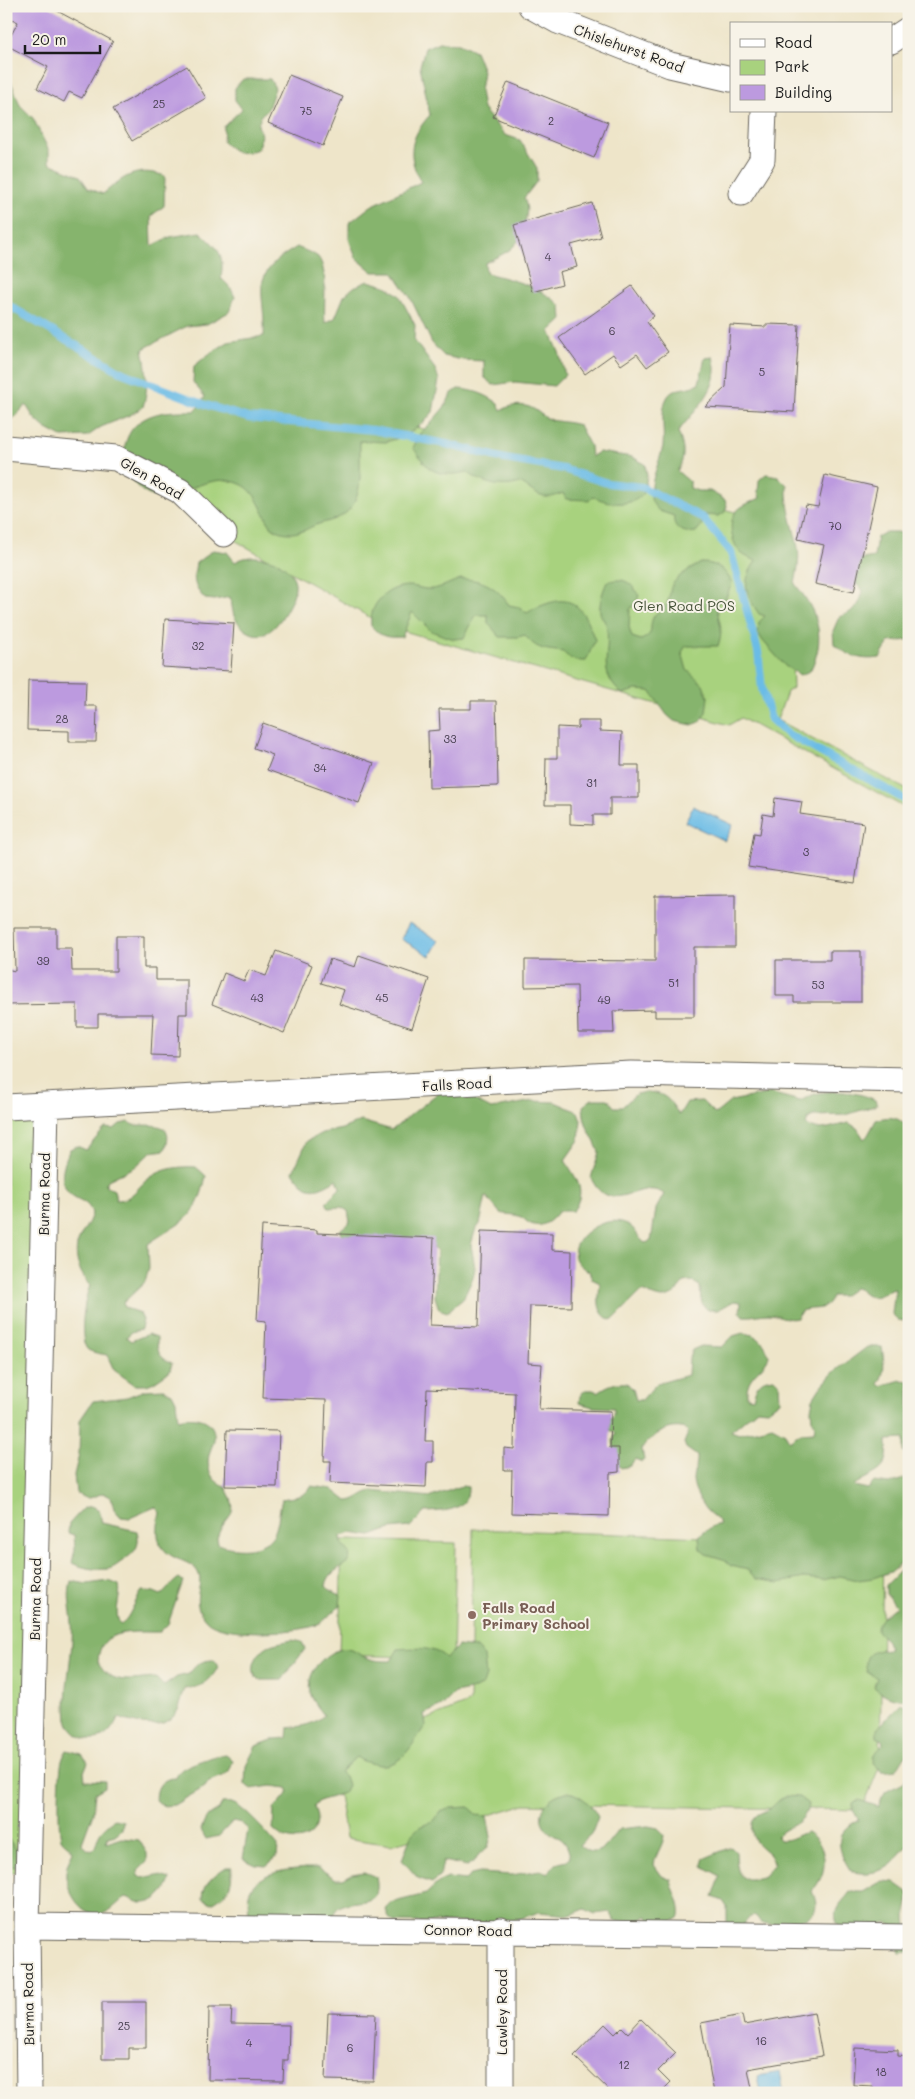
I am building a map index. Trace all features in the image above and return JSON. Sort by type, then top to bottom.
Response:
[{"type":"street","name":"Chislehurst Road","points":[[531,6],[558,21],[670,65],[730,79]]},
{"type":"street","points":[[892,40],[909,29]]},
{"type":"street","points":[[741,193],[762,160],[764,112]]},
{"type":"street","name":"Glen Road","points":[[6,448],[116,458],[180,491],[224,534]]},
{"type":"street","name":"Falls Road","points":[[6,1107],[631,1074],[909,1080]]},
{"type":"street","name":"Burma Road","points":[[29,2093],[27,1926],[46,1106]]},
{"type":"street","name":"Connor Road","points":[[27,1926],[909,1936]]},
{"type":"street","name":"Lawley Road","points":[[501,1930],[501,2093]]},
{"type":"green space","points":[[439,42],[459,43],[475,51],[483,71],[480,91],[483,109],[505,135],[520,140],[537,168],[537,181],[524,198],[527,213],[516,244],[507,252],[485,263],[486,273],[516,281],[535,289],[544,293],[561,306],[562,320],[550,331],[559,352],[565,375],[554,386],[515,382],[493,385],[484,377],[484,361],[463,360],[444,356],[432,343],[410,297],[393,272],[373,272],[356,258],[349,239],[349,223],[371,206],[421,182],[413,163],[412,147],[418,131],[430,115],[420,66],[425,48]]},
{"type":"green space","points":[[6,69],[20,105],[33,118],[49,151],[49,163],[80,176],[88,188],[103,194],[131,175],[146,172],[165,176],[164,206],[151,216],[152,246],[170,237],[200,232],[211,242],[221,256],[221,278],[230,287],[235,297],[229,312],[207,324],[187,326],[143,349],[147,378],[143,407],[130,415],[101,427],[88,436],[62,437],[45,428],[34,418],[26,405],[10,422],[6,423]]},
{"type":"green space","points":[[243,79],[270,79],[275,88],[268,109],[261,115],[258,125],[261,135],[258,149],[243,153],[235,151],[223,142],[224,126],[242,109],[235,100],[235,88]]},
{"type":"green space","points":[[297,247],[318,257],[321,263],[325,279],[325,323],[335,318],[344,296],[354,287],[368,281],[386,286],[399,295],[415,325],[414,340],[435,369],[439,380],[433,412],[406,436],[386,442],[360,441],[360,481],[355,500],[350,508],[343,515],[331,521],[302,531],[286,533],[272,527],[250,490],[239,483],[231,481],[209,482],[165,496],[156,497],[147,494],[131,478],[127,468],[125,446],[128,435],[135,426],[150,416],[169,412],[195,411],[205,397],[193,382],[194,366],[228,342],[264,336],[262,285],[265,276],[271,267]]},
{"type":"green space","points":[[713,357],[715,368],[711,389],[678,432],[682,443],[683,457],[677,471],[690,482],[690,488],[698,491],[710,491],[725,500],[727,506],[724,513],[718,516],[705,515],[701,526],[696,532],[687,532],[677,527],[674,516],[659,511],[656,508],[651,499],[651,488],[663,446],[665,402],[671,393],[699,383],[705,358]]},
{"type":"green space","points":[[458,389],[474,391],[489,397],[498,403],[501,410],[515,406],[525,406],[534,409],[549,419],[579,425],[590,446],[591,457],[599,452],[632,457],[645,464],[647,476],[644,493],[639,498],[627,503],[613,503],[594,497],[589,500],[566,499],[563,493],[544,497],[520,483],[513,485],[492,484],[479,480],[467,472],[447,474],[432,470],[413,448],[420,433],[446,405],[451,394]]},
{"type":"green space","name":"Glen Road POS","points":[[248,418],[382,418],[787,526],[793,688],[787,692],[777,720],[909,791],[909,810],[741,718],[729,725],[383,625],[224,534],[180,491]]},
{"type":"green space","points":[[766,474],[778,476],[787,485],[789,509],[799,553],[795,584],[803,594],[818,626],[818,647],[815,659],[810,671],[800,675],[785,666],[758,633],[759,622],[765,616],[759,614],[748,594],[747,588],[748,576],[756,561],[744,556],[733,539],[731,527],[733,517],[741,507],[760,498],[758,492],[759,480]]},
{"type":"green space","points":[[886,532],[903,534],[904,544],[900,557],[909,583],[909,640],[889,642],[880,658],[861,658],[844,652],[834,644],[833,631],[839,617],[856,608],[860,601],[863,590],[855,583],[857,560],[874,557],[877,537]]},
{"type":"green space","points":[[213,550],[227,552],[235,562],[253,557],[276,561],[290,572],[295,586],[292,600],[279,622],[269,631],[257,635],[250,633],[235,618],[230,597],[215,600],[205,599],[198,590],[194,578],[196,563]]},
{"type":"green space","points":[[701,563],[712,564],[720,568],[727,574],[732,583],[725,600],[717,603],[721,628],[718,646],[686,646],[682,652],[687,670],[703,684],[708,697],[706,712],[700,722],[692,725],[674,721],[667,715],[650,691],[636,690],[622,694],[614,686],[607,671],[607,629],[600,608],[607,582],[622,580],[630,584],[639,596],[630,609],[629,627],[632,637],[641,640],[650,633],[654,616],[666,605],[671,587],[675,581],[685,572]]},
{"type":"green space","points":[[461,579],[483,582],[489,585],[500,593],[509,605],[519,607],[527,613],[549,603],[568,601],[580,610],[595,640],[586,661],[573,660],[563,652],[538,647],[525,635],[500,637],[488,623],[488,615],[476,615],[464,638],[454,639],[431,631],[412,612],[402,637],[385,636],[371,626],[371,618],[376,604],[393,589],[409,586],[432,589]]},
{"type":"green space","points":[[439,1092],[463,1094],[491,1109],[533,1101],[555,1102],[578,1112],[581,1120],[579,1140],[565,1160],[576,1178],[580,1190],[573,1211],[559,1211],[547,1223],[535,1225],[519,1216],[500,1213],[486,1196],[480,1224],[475,1231],[471,1245],[475,1268],[473,1278],[463,1299],[447,1312],[439,1309],[435,1297],[437,1250],[420,1243],[346,1242],[340,1230],[350,1222],[348,1211],[341,1207],[329,1208],[326,1202],[340,1188],[337,1179],[313,1189],[303,1184],[293,1172],[307,1141],[322,1133],[342,1129],[361,1121],[392,1130]]},
{"type":"green space","points":[[646,1092],[663,1095],[679,1115],[687,1102],[702,1101],[715,1114],[731,1101],[770,1093],[800,1101],[819,1093],[848,1092],[869,1097],[875,1100],[877,1105],[846,1115],[813,1116],[808,1119],[806,1125],[811,1128],[822,1129],[849,1123],[857,1128],[864,1139],[876,1120],[890,1117],[902,1122],[909,1129],[909,1322],[898,1320],[892,1314],[895,1289],[872,1297],[854,1288],[843,1296],[832,1296],[829,1302],[822,1307],[801,1311],[797,1318],[789,1319],[768,1314],[743,1316],[740,1312],[741,1302],[734,1301],[718,1310],[708,1310],[702,1302],[700,1286],[691,1281],[684,1282],[679,1289],[666,1298],[655,1297],[642,1291],[615,1318],[610,1320],[605,1316],[599,1304],[600,1283],[592,1279],[589,1271],[578,1263],[574,1254],[576,1245],[593,1228],[604,1223],[616,1221],[630,1226],[645,1243],[651,1241],[656,1209],[664,1194],[654,1190],[645,1190],[616,1197],[607,1195],[599,1190],[591,1178],[599,1152],[587,1126],[583,1106],[592,1099],[608,1099],[614,1107],[622,1107],[636,1094]]},
{"type":"green space","points":[[46,1106],[29,1872],[6,1872],[6,1107]]},
{"type":"green space","points":[[129,1122],[133,1125],[154,1125],[165,1129],[168,1140],[165,1150],[151,1152],[135,1167],[108,1180],[105,1186],[114,1190],[116,1200],[127,1198],[146,1180],[167,1170],[179,1167],[196,1167],[206,1176],[198,1203],[192,1212],[179,1224],[148,1244],[149,1268],[145,1282],[123,1303],[125,1308],[140,1313],[143,1320],[141,1329],[132,1332],[126,1337],[131,1341],[148,1334],[157,1337],[159,1353],[172,1363],[170,1371],[147,1385],[135,1385],[114,1370],[107,1355],[90,1351],[85,1345],[83,1319],[90,1286],[80,1271],[76,1254],[78,1242],[92,1213],[86,1204],[70,1193],[63,1182],[62,1176],[70,1149],[77,1146],[86,1150],[105,1128],[114,1129],[120,1124]]},
{"type":"green space","points":[[743,1333],[752,1335],[760,1340],[769,1356],[749,1383],[747,1397],[753,1398],[757,1386],[762,1381],[774,1378],[779,1383],[780,1401],[768,1410],[757,1409],[731,1431],[739,1434],[772,1426],[785,1433],[789,1441],[801,1433],[814,1432],[815,1425],[811,1409],[813,1399],[834,1372],[867,1347],[882,1347],[884,1362],[881,1380],[878,1384],[882,1386],[901,1380],[909,1381],[909,1455],[904,1452],[904,1439],[887,1440],[887,1457],[882,1468],[854,1486],[868,1489],[874,1482],[889,1484],[909,1477],[909,1557],[893,1571],[873,1578],[858,1580],[840,1576],[823,1580],[804,1578],[779,1583],[756,1579],[748,1570],[731,1566],[723,1559],[706,1554],[700,1549],[699,1536],[713,1526],[720,1524],[700,1501],[696,1491],[693,1480],[697,1456],[686,1448],[684,1443],[688,1433],[687,1430],[681,1428],[668,1429],[656,1435],[642,1449],[644,1460],[642,1462],[635,1459],[630,1466],[621,1468],[617,1463],[619,1453],[614,1451],[613,1440],[616,1433],[608,1429],[608,1421],[614,1415],[614,1408],[593,1407],[579,1403],[580,1396],[585,1390],[598,1392],[612,1384],[619,1383],[627,1383],[633,1389],[636,1400],[642,1400],[656,1384],[688,1375],[689,1358],[692,1350],[701,1346],[722,1347],[733,1336]]},
{"type":"green space","points":[[163,1389],[172,1393],[176,1401],[178,1419],[197,1418],[212,1427],[214,1440],[209,1453],[209,1470],[213,1478],[225,1486],[232,1504],[231,1515],[220,1530],[217,1538],[218,1544],[234,1548],[251,1548],[267,1542],[276,1529],[282,1499],[303,1495],[311,1486],[332,1489],[347,1501],[354,1500],[372,1491],[431,1497],[462,1486],[468,1487],[467,1495],[460,1506],[447,1510],[425,1512],[410,1527],[390,1529],[371,1536],[351,1533],[341,1536],[342,1544],[350,1553],[349,1561],[329,1577],[326,1586],[331,1591],[341,1595],[340,1606],[317,1625],[293,1630],[260,1632],[227,1629],[214,1625],[206,1620],[200,1612],[197,1598],[200,1580],[195,1568],[170,1555],[161,1546],[158,1534],[160,1512],[155,1507],[130,1518],[121,1517],[114,1509],[111,1497],[103,1493],[86,1498],[76,1493],[74,1475],[79,1455],[80,1420],[93,1401],[127,1397],[145,1390]]},
{"type":"green space","points":[[92,1506],[99,1510],[102,1523],[137,1531],[138,1542],[133,1553],[111,1568],[89,1568],[72,1563],[75,1549],[74,1535],[68,1533],[69,1524],[84,1508]]},
{"type":"green space","points":[[473,1529],[883,1543],[880,1765],[862,1810],[525,1804],[391,1845],[346,1838],[333,1758],[470,1702]]},
{"type":"green space","points":[[342,1540],[456,1543],[453,1658],[339,1655]]},
{"type":"green space","points":[[909,1562],[909,1700],[890,1697],[874,1687],[877,1678],[867,1672],[866,1660],[874,1651],[890,1649],[887,1641],[877,1631],[881,1619],[896,1606],[886,1594],[886,1585]]},
{"type":"green space","points":[[179,1578],[183,1581],[168,1624],[160,1632],[129,1632],[111,1637],[104,1642],[100,1650],[98,1662],[104,1670],[116,1678],[131,1680],[156,1678],[164,1686],[177,1677],[189,1674],[197,1665],[206,1661],[214,1660],[218,1667],[215,1672],[204,1683],[185,1689],[176,1714],[170,1720],[154,1725],[118,1718],[106,1735],[98,1739],[86,1739],[79,1736],[73,1732],[69,1725],[66,1704],[72,1647],[69,1597],[71,1581],[87,1584],[109,1581],[119,1585],[117,1615],[121,1625],[142,1591],[161,1595]]},
{"type":"green space","points":[[292,1640],[302,1642],[305,1649],[282,1680],[258,1680],[254,1672],[254,1663],[261,1651],[271,1645]]},
{"type":"green space","points":[[458,1646],[476,1648],[484,1656],[486,1676],[483,1685],[475,1689],[455,1693],[442,1706],[424,1714],[426,1725],[405,1754],[392,1763],[384,1765],[374,1764],[356,1757],[340,1772],[345,1776],[348,1785],[344,1793],[319,1801],[314,1807],[317,1817],[316,1826],[306,1838],[299,1840],[290,1839],[281,1836],[273,1829],[274,1809],[289,1792],[287,1788],[271,1786],[251,1789],[245,1784],[246,1766],[256,1746],[275,1739],[287,1738],[288,1728],[312,1723],[324,1715],[314,1702],[309,1685],[314,1670],[325,1657],[339,1650],[346,1649],[355,1651],[373,1660],[391,1661],[398,1649],[417,1648],[436,1651],[446,1658]]},
{"type":"green space","points":[[901,1704],[909,1705],[909,1755],[906,1755],[895,1770],[882,1771],[873,1763],[874,1754],[884,1744],[883,1740],[877,1737],[877,1729]]},
{"type":"green space","points":[[67,1750],[82,1754],[88,1762],[84,1772],[85,1780],[105,1781],[105,1787],[95,1793],[93,1813],[82,1843],[87,1849],[92,1851],[104,1828],[114,1819],[123,1821],[122,1829],[115,1835],[108,1837],[106,1843],[121,1838],[139,1840],[147,1853],[147,1862],[138,1871],[139,1876],[143,1878],[157,1875],[170,1879],[163,1893],[151,1902],[141,1903],[126,1897],[107,1912],[96,1914],[83,1909],[70,1891],[66,1873],[73,1851],[62,1840],[59,1827],[61,1767]]},
{"type":"green space","points":[[225,1754],[233,1761],[229,1771],[223,1776],[209,1781],[205,1787],[174,1805],[163,1806],[156,1800],[159,1787],[167,1779],[176,1778],[179,1772],[188,1766]]},
{"type":"green space","points":[[909,1767],[909,1846],[904,1849],[893,1863],[884,1869],[867,1873],[851,1871],[841,1851],[840,1839],[849,1825],[859,1820],[853,1810],[853,1804],[859,1800],[879,1807],[885,1793],[905,1782]]},
{"type":"green space","points":[[569,1792],[586,1801],[598,1817],[592,1833],[579,1845],[586,1850],[597,1852],[602,1849],[619,1829],[648,1826],[658,1828],[664,1834],[663,1842],[654,1865],[662,1876],[671,1880],[679,1903],[680,1917],[672,1922],[663,1922],[646,1916],[641,1919],[640,1925],[615,1921],[610,1912],[595,1914],[585,1909],[570,1915],[539,1912],[508,1923],[394,1922],[389,1918],[386,1910],[390,1903],[426,1894],[439,1882],[448,1878],[465,1880],[471,1875],[480,1873],[512,1875],[540,1870],[548,1873],[555,1864],[567,1861],[570,1858],[564,1842],[548,1831],[543,1824],[541,1816],[546,1804],[553,1797]]},
{"type":"green space","points":[[786,1796],[799,1797],[808,1804],[807,1811],[800,1820],[777,1836],[780,1840],[784,1840],[807,1832],[819,1844],[823,1852],[824,1868],[818,1884],[812,1891],[816,1908],[813,1913],[804,1919],[786,1926],[761,1923],[756,1916],[750,1917],[739,1929],[727,1928],[727,1907],[723,1901],[713,1897],[720,1876],[703,1866],[703,1859],[731,1847],[736,1852],[738,1871],[744,1878],[764,1876],[774,1864],[770,1855],[755,1840],[752,1833],[753,1821],[757,1815],[771,1808]]},
{"type":"green space","points":[[222,1803],[233,1803],[251,1817],[278,1846],[277,1857],[266,1866],[256,1865],[243,1859],[248,1829],[241,1823],[233,1821],[219,1836],[206,1839],[201,1830],[204,1823],[207,1817],[219,1810]]},
{"type":"green space","points":[[470,1807],[476,1815],[487,1816],[491,1837],[488,1847],[479,1854],[474,1862],[467,1866],[443,1861],[440,1876],[432,1883],[418,1878],[402,1860],[411,1835],[419,1827],[434,1821],[440,1812],[451,1808]]},
{"type":"green space","points":[[6,1836],[18,1851],[18,1867],[6,1866]]},
{"type":"green space","points":[[226,1867],[232,1867],[230,1885],[226,1892],[212,1903],[203,1899],[203,1893],[207,1884]]},
{"type":"green space","points":[[319,1868],[336,1879],[343,1879],[352,1874],[364,1872],[376,1877],[377,1889],[374,1896],[368,1900],[344,1905],[337,1909],[332,1918],[250,1921],[249,1892],[255,1883],[261,1878],[276,1872]]},
{"type":"green space","points":[[882,1881],[894,1882],[908,1892],[906,1916],[908,1952],[900,1953],[895,1944],[892,1925],[885,1923],[869,1933],[839,1928],[836,1922],[837,1908],[850,1892],[863,1892]]},
{"type":"water","points":[[693,806],[733,825],[725,841],[685,822]]},
{"type":"water","points":[[409,923],[439,941],[430,956],[401,939]]},
{"type":"water","points":[[780,2072],[784,2093],[761,2093],[758,2076]]},
{"type":"building","points":[[6,6],[48,6],[113,41],[82,98],[69,92],[64,102],[37,88],[48,67],[6,45],[18,22],[6,16]]},
{"type":"building","points":[[187,66],[206,98],[132,141],[113,109]]},
{"type":"building","points":[[289,75],[343,97],[323,146],[268,123]]},
{"type":"building","points":[[508,82],[608,122],[594,158],[493,117]]},
{"type":"building","points":[[592,203],[601,237],[571,245],[577,267],[559,272],[562,284],[533,292],[514,225]]},
{"type":"building","points":[[632,286],[654,316],[647,322],[668,352],[647,367],[637,354],[621,365],[613,354],[585,374],[559,338]]},
{"type":"building","points":[[766,324],[799,325],[794,412],[705,407],[726,387],[730,325],[766,327]]},
{"type":"building","points":[[825,475],[877,487],[854,592],[815,584],[824,545],[798,539],[806,505],[818,507]]},
{"type":"building","points":[[165,619],[234,623],[231,671],[162,667]]},
{"type":"building","points":[[28,680],[86,681],[85,706],[97,706],[96,742],[69,742],[69,731],[27,730]]},
{"type":"building","points":[[471,701],[496,701],[498,786],[429,788],[428,731],[440,730],[439,709],[471,709]]},
{"type":"building","points":[[578,721],[600,721],[600,731],[622,732],[621,765],[639,765],[639,798],[610,798],[610,815],[593,815],[593,825],[570,824],[570,805],[545,805],[546,758],[557,758],[557,727],[578,728]]},
{"type":"building","points":[[263,723],[374,763],[359,803],[267,770],[273,755],[254,748]]},
{"type":"building","points":[[775,798],[802,802],[800,814],[864,823],[855,883],[748,867],[754,833],[760,834],[763,814],[773,816]]},
{"type":"building","points":[[735,895],[735,947],[694,947],[694,1017],[655,1017],[655,1010],[613,1011],[614,1033],[578,1033],[577,986],[525,987],[525,960],[655,961],[655,896]]},
{"type":"building","points":[[14,928],[56,928],[56,948],[71,948],[72,971],[116,971],[116,936],[144,936],[144,968],[156,968],[156,980],[187,980],[187,1014],[179,1014],[178,1056],[151,1055],[153,1014],[98,1014],[98,1027],[77,1027],[77,1004],[6,1005],[6,969],[15,971]]},
{"type":"building","points":[[276,951],[312,965],[284,1033],[212,1004],[224,973],[244,981],[249,970],[266,976]]},
{"type":"building","points":[[830,951],[861,951],[861,1002],[794,1002],[794,996],[776,996],[776,960],[830,960]]},
{"type":"building","points":[[359,955],[429,979],[412,1028],[339,1004],[344,990],[321,983],[330,959],[355,967]]},
{"type":"building","points":[[262,1226],[317,1230],[317,1233],[434,1238],[430,1325],[478,1327],[481,1231],[552,1233],[552,1250],[572,1251],[571,1307],[530,1306],[528,1363],[542,1364],[539,1409],[611,1411],[610,1448],[619,1448],[619,1472],[610,1473],[609,1516],[511,1513],[512,1470],[504,1470],[504,1448],[514,1449],[515,1393],[427,1389],[425,1441],[433,1441],[433,1462],[427,1462],[426,1487],[330,1483],[331,1461],[324,1461],[326,1400],[263,1398],[266,1321],[257,1320]]},
{"type":"building","points":[[227,1430],[279,1431],[277,1487],[225,1486]]},
{"type":"building","points":[[102,2002],[146,2002],[146,2048],[129,2048],[129,2059],[102,2059]]},
{"type":"building","points":[[209,2007],[232,2007],[231,2024],[289,2025],[288,2060],[284,2060],[283,2081],[208,2080]]},
{"type":"building","points":[[814,2012],[822,2056],[748,2069],[753,2093],[714,2093],[701,2023],[742,2015],[744,2025]]},
{"type":"building","points":[[328,2013],[376,2014],[373,2081],[325,2080]]},
{"type":"building","points":[[641,2019],[676,2053],[658,2071],[670,2083],[660,2093],[612,2093],[574,2056],[605,2024],[615,2034],[622,2027],[628,2033]]},
{"type":"building","points":[[855,2048],[898,2050],[898,2056],[909,2057],[908,2093],[872,2093],[872,2086],[853,2085]]},
{"type":"waterway","points":[[6,304],[123,373],[203,404],[248,418],[373,430],[446,444],[505,459],[563,469],[607,483],[642,487],[703,518],[731,552],[758,651],[762,689],[771,719],[786,733],[909,802]]},
{"type":"place","name":"Falls Road Primary School","points":[[472,1615]]}]
